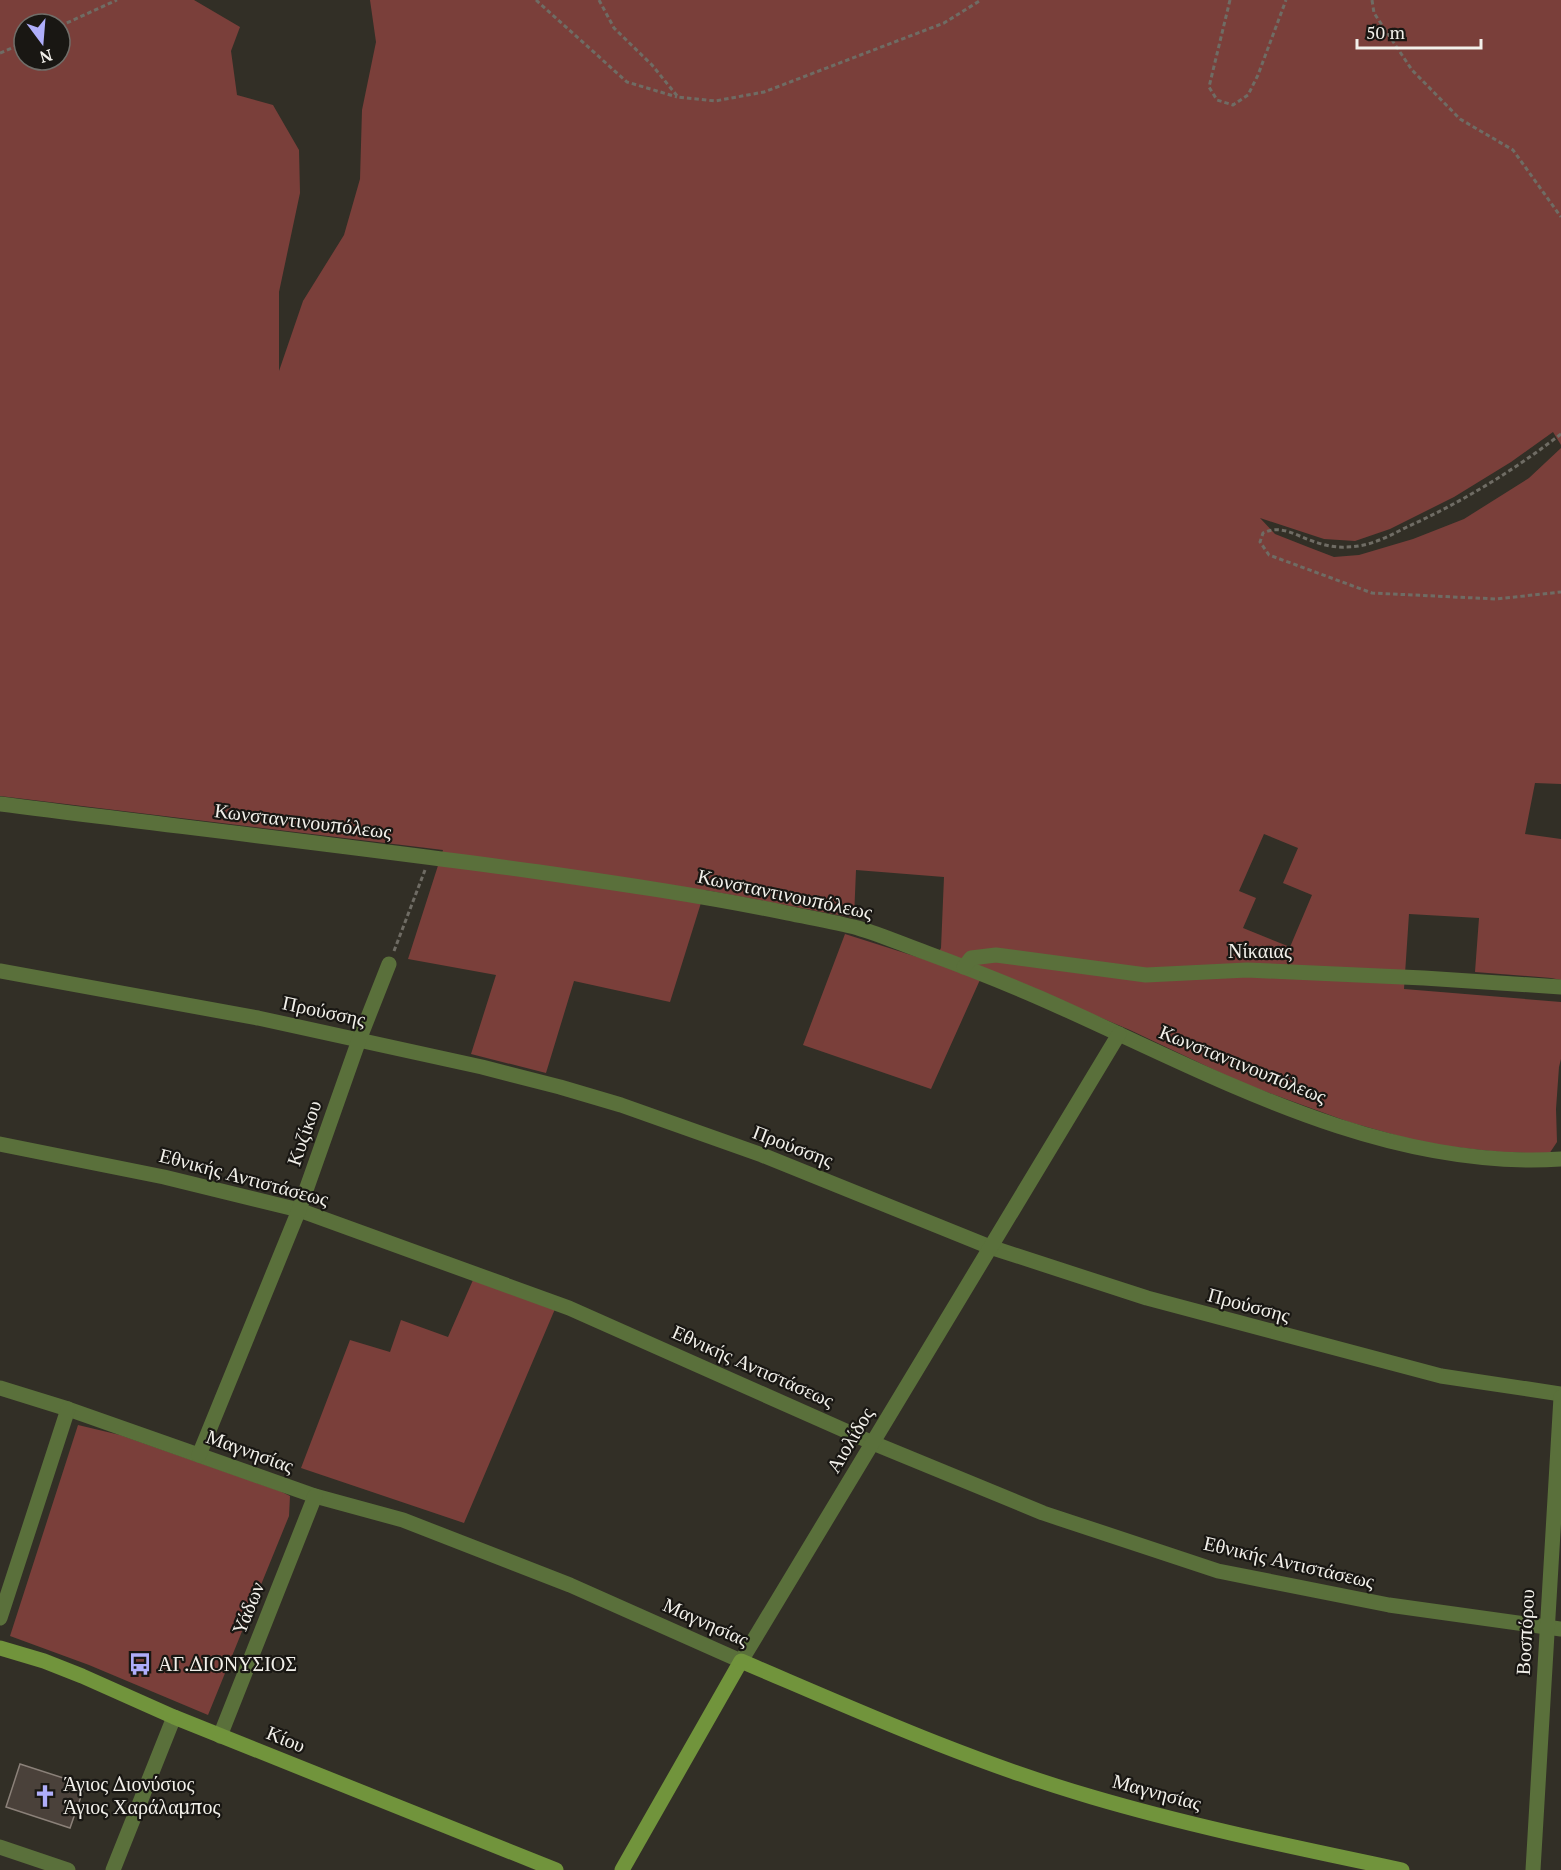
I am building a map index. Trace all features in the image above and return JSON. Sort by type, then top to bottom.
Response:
[{"type":"street","name":"Κωνσταντινουπόλεως","points":[[0,804],[430,857],[626,884],[738,903],[860,928],[1039,997],[1217,1080],[1294,1110],[1386,1140],[1434,1152],[1530,1161],[1561,1159]]},
{"type":"street","name":"Νίκαιας","points":[[964,967],[971,958],[996,955],[1146,975],[1258,971],[1561,987]]},
{"type":"street","name":"Κυζίκου","points":[[199,1455],[299,1210],[359,1040],[389,964]]},
{"type":"street","name":"Προύσσης","points":[[0,971],[203,1007],[493,1070],[621,1105],[762,1155],[990,1247],[1147,1298],[1441,1376],[1561,1396]]},
{"type":"street","name":"Αιολίδος","points":[[622,1870],[741,1661],[1119,1034]]},
{"type":"street","name":"Εθνικής Αντιστάσεως","points":[[0,1144],[145,1172],[299,1210],[570,1308],[873,1443],[1043,1513],[1218,1571],[1389,1605],[1554,1629]]},
{"type":"street","name":"Μαγνησίας","points":[[0,1388],[68,1409],[315,1497],[404,1520],[570,1585],[944,1747],[1092,1797],[1266,1841],[1402,1870]]},
{"type":"street","name":"Βοσπόρου","points":[[1533,1870],[1554,1629],[1561,1396]]},
{"type":"street","points":[[0,1618],[68,1409]]},
{"type":"street","name":"Υάδων","points":[[220,1736],[315,1497]]},
{"type":"street","name":"Κίου","points":[[0,1648],[44,1661],[82,1676],[220,1736],[556,1870]]},
{"type":"street","points":[[113,1870],[174,1717]]},
{"type":"street","points":[[0,1847],[34,1864],[68,1870]]},
{"type":"path","points":[[72,21],[117,0]]},
{"type":"path","points":[[536,0],[627,82],[678,97],[715,101],[764,92],[944,23],[981,0]]},
{"type":"path","points":[[599,0],[614,28],[652,65],[678,97]]},
{"type":"path","points":[[1230,0],[1209,87],[1217,100],[1233,105],[1248,95],[1258,75],[1286,0]]},
{"type":"path","points":[[1371,0],[1374,13],[1412,70],[1461,119],[1513,150],[1561,217]]},
{"type":"path","points":[[1561,434],[1525,462],[1471,494],[1373,543],[1345,548],[1316,543],[1285,530],[1272,528],[1263,533],[1260,542],[1269,555],[1372,593],[1496,599],[1561,592]]},
{"type":"path","points":[[389,964],[430,857]]},
{"type":"shaded area","points":[[0,0],[194,0],[240,27],[231,51],[237,95],[273,105],[299,150],[300,193],[279,292],[279,371],[303,301],[344,235],[360,179],[362,110],[376,42],[370,0],[1561,0],[1561,445],[1553,432],[1511,462],[1454,497],[1390,529],[1355,541],[1324,539],[1260,518],[1275,534],[1334,557],[1359,555],[1413,539],[1464,519],[1529,478],[1561,448],[1561,784],[1535,783],[1525,834],[1561,839],[1561,980],[1475,972],[1479,918],[1409,914],[1404,989],[1561,1002],[1561,1059],[1556,1109],[1557,1142],[1549,1154],[1499,1152],[1427,1144],[1349,1122],[1242,1083],[1130,1030],[987,970],[979,982],[931,1089],[803,1045],[845,934],[933,962],[941,948],[944,877],[856,870],[854,918],[705,890],[670,1002],[574,981],[546,1073],[471,1054],[496,975],[408,959],[443,850],[0,796]],"holes":[[[1264,834],[1298,848],[1283,883],[1312,895],[1290,947],[1243,928],[1256,898],[1239,891]]]},
{"type":"shaded area","points":[[473,1280],[555,1309],[464,1523],[301,1468],[350,1340],[390,1352],[401,1320],[448,1337]]},
{"type":"shaded area","points":[[78,1425],[120,1435],[290,1496],[289,1516],[208,1715],[89,1665],[10,1636]]},
{"type":"building","name":"Άγιος Διονύσιος Άγιος Χαράλαμπος","points":[[20,1764],[85,1785],[70,1828],[6,1807]]},
{"type":"place","name":"ΑΓ.ΔΙΟΝΥΣΙΟΣ","points":[[140,1664]]},
{"type":"place","name":"Άγιος Διονύσιος Άγιος Χαράλαμπος","points":[[45,1796]]}]
